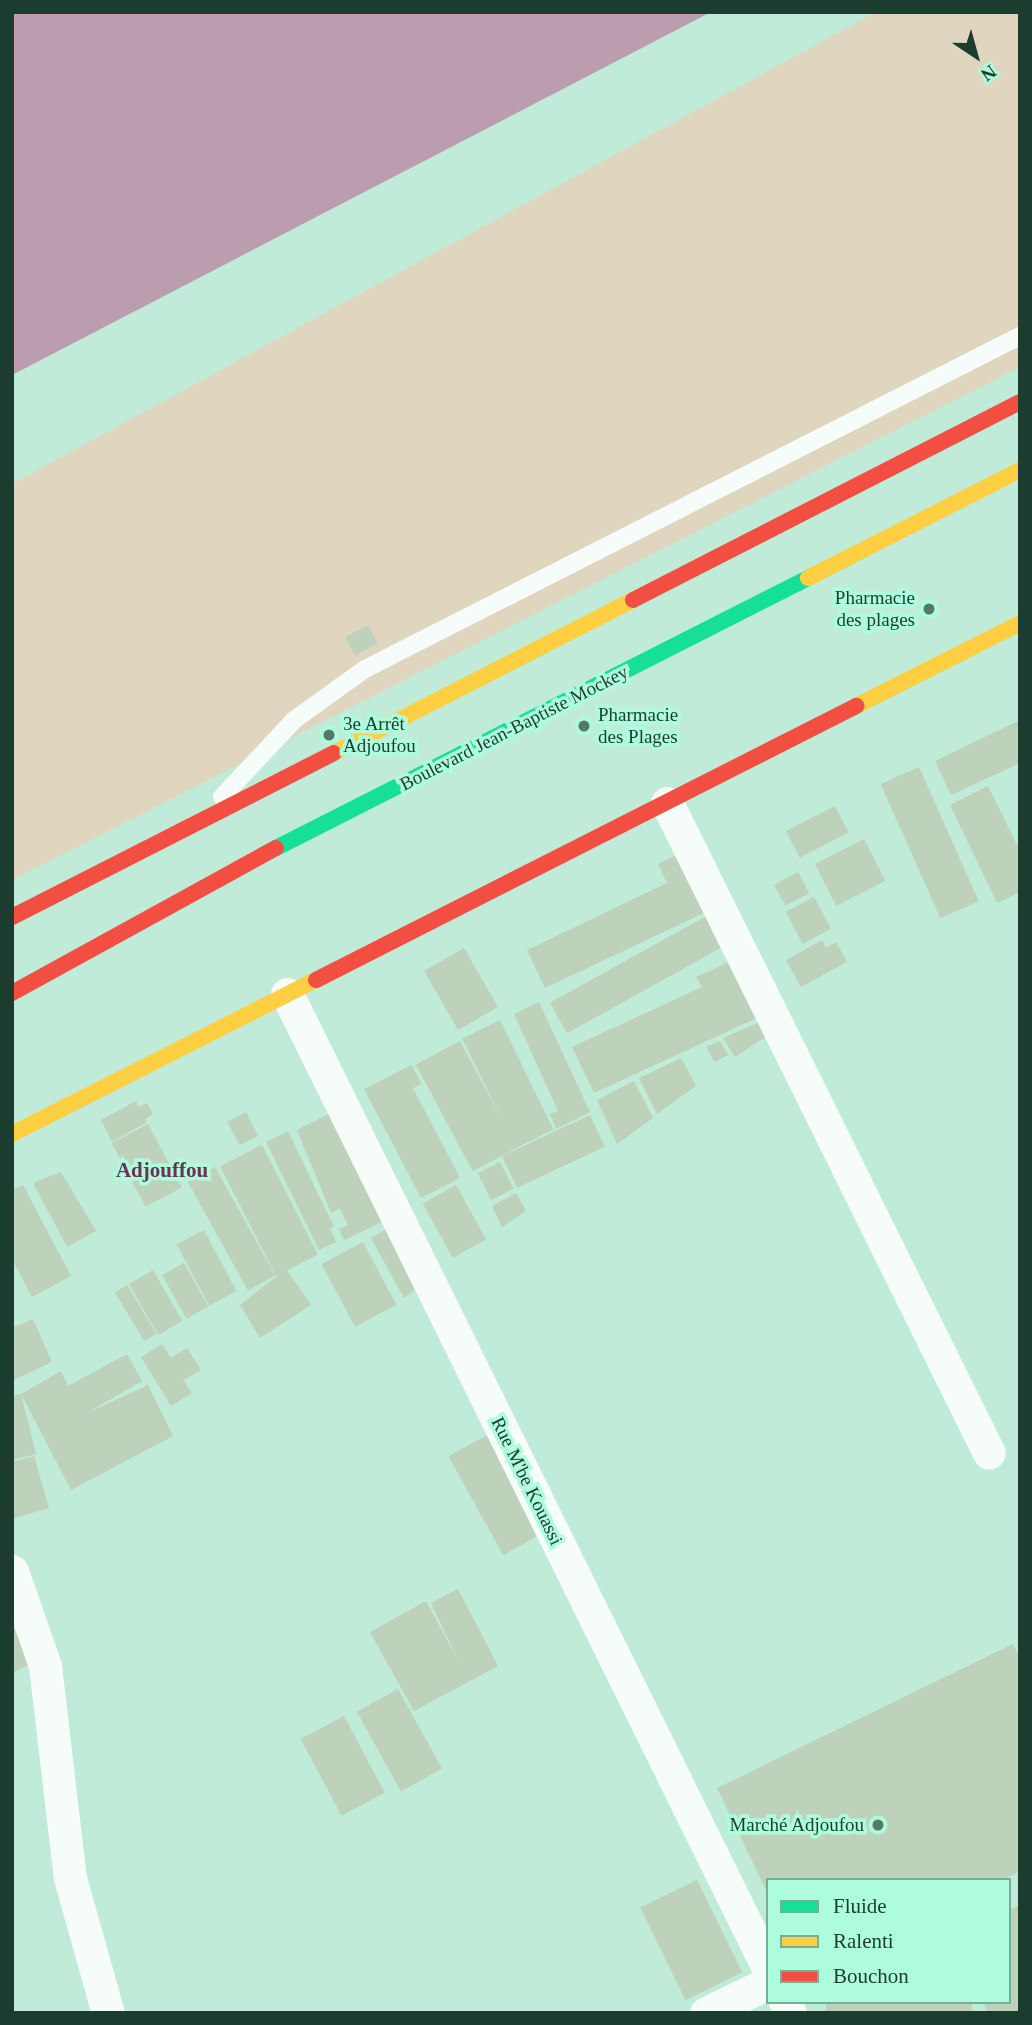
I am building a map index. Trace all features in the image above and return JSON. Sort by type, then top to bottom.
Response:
[{"type":"main road","points":[[12,917],[1020,402]]},
{"type":"main road","name":"Boulevard Jean-Baptiste Mockey","points":[[12,993],[224,876],[1020,470]]},
{"type":"main road","points":[[12,1134],[1020,623]]},
{"type":"street","points":[[667,803],[989,1453]]},
{"type":"street","name":"Rue M'be Kouassi","points":[[287,994],[766,1964]]},
{"type":"street","points":[[12,1571],[45,1666],[70,1878],[108,2013]]},
{"type":"street","points":[[706,2013],[766,1984]]},
{"type":"lane","points":[[200,822],[294,720],[365,669],[1020,336]]},
{"type":"shaded area","points":[[12,12],[711,12],[12,375]]},
{"type":"shaded area","points":[[876,12],[1020,12],[1020,367],[12,880],[12,484]]},
{"type":"building","points":[[368,625],[378,644],[355,656],[345,637]]},
{"type":"building","points":[[1020,720],[1020,763],[951,795],[935,761]]},
{"type":"building","points":[[919,767],[979,901],[940,918],[881,784]]},
{"type":"building","points":[[988,786],[1020,851],[1020,892],[997,903],[950,805]]},
{"type":"building","points":[[835,806],[849,833],[800,858],[786,831]]},
{"type":"building","points":[[864,839],[885,881],[836,906],[815,864]]},
{"type":"building","points":[[681,853],[708,911],[545,988],[527,950],[667,883],[658,864]]},
{"type":"building","points":[[798,872],[809,893],[785,906],[774,885]]},
{"type":"building","points":[[814,897],[831,929],[803,944],[786,912]]},
{"type":"building","points":[[710,914],[727,945],[567,1033],[550,1003]]},
{"type":"building","points":[[822,940],[826,948],[836,942],[847,962],[801,987],[786,960]]},
{"type":"building","points":[[464,948],[498,1007],[458,1030],[424,971]]},
{"type":"building","points":[[733,960],[759,1017],[594,1093],[572,1047],[702,987],[696,977]]},
{"type":"building","points":[[539,1002],[590,1112],[556,1129],[550,1114],[558,1111],[514,1014]]},
{"type":"building","points":[[500,1020],[553,1130],[516,1148],[462,1038]]},
{"type":"building","points":[[760,1022],[767,1036],[735,1057],[723,1038]]},
{"type":"building","points":[[460,1041],[517,1148],[473,1171],[416,1064]]},
{"type":"building","points":[[720,1041],[728,1055],[715,1062],[706,1047]]},
{"type":"building","points":[[681,1058],[696,1086],[657,1114],[639,1078]]},
{"type":"building","points":[[411,1065],[422,1084],[413,1088],[460,1178],[421,1198],[364,1089]]},
{"type":"building","points":[[634,1081],[653,1118],[617,1144],[597,1100]]},
{"type":"building","points":[[136,1101],[139,1107],[147,1103],[153,1114],[145,1119],[147,1122],[112,1142],[101,1120]]},
{"type":"building","points":[[246,1112],[258,1136],[240,1146],[227,1122]]},
{"type":"building","points":[[333,1112],[386,1220],[344,1240],[339,1229],[348,1225],[340,1209],[331,1213],[297,1130]]},
{"type":"building","points":[[590,1115],[605,1147],[517,1188],[502,1156]]},
{"type":"building","points":[[148,1124],[182,1188],[146,1207],[112,1143]]},
{"type":"building","points":[[288,1131],[334,1227],[330,1228],[336,1242],[319,1250],[266,1142]]},
{"type":"building","points":[[262,1145],[318,1255],[276,1276],[220,1166]]},
{"type":"building","points":[[500,1162],[514,1189],[491,1200],[478,1173]]},
{"type":"building","points":[[215,1167],[275,1275],[248,1290],[188,1182]]},
{"type":"building","points":[[61,1172],[96,1231],[67,1247],[33,1183]]},
{"type":"building","points":[[23,1185],[71,1276],[32,1297],[12,1259],[12,1190]]},
{"type":"building","points":[[456,1185],[486,1239],[453,1258],[423,1203]]},
{"type":"building","points":[[516,1193],[526,1211],[502,1227],[492,1206]]},
{"type":"building","points":[[390,1227],[420,1286],[404,1298],[371,1238]]},
{"type":"building","points":[[204,1230],[236,1291],[209,1305],[177,1245]]},
{"type":"building","points":[[363,1242],[396,1305],[355,1327],[322,1264]]},
{"type":"building","points":[[184,1263],[208,1307],[186,1319],[162,1275]]},
{"type":"building","points":[[286,1269],[311,1305],[260,1338],[240,1305]]},
{"type":"building","points":[[153,1270],[182,1321],[158,1335],[129,1284]]},
{"type":"building","points":[[127,1285],[156,1334],[144,1341],[115,1292]]},
{"type":"building","points":[[33,1319],[52,1362],[12,1381],[12,1328]]},
{"type":"building","points":[[162,1344],[171,1358],[187,1348],[201,1370],[183,1380],[192,1393],[171,1406],[141,1357]]},
{"type":"building","points":[[127,1354],[142,1381],[87,1413],[148,1385],[173,1436],[71,1490],[21,1394],[61,1371],[68,1386]]},
{"type":"building","points":[[21,1394],[36,1454],[12,1460],[12,1396]]},
{"type":"building","points":[[487,1435],[542,1534],[503,1555],[449,1456]]},
{"type":"building","points":[[34,1456],[49,1508],[12,1519],[12,1462]]},
{"type":"building","points":[[458,1589],[498,1666],[414,1711],[370,1632],[426,1601],[459,1662],[431,1603]]},
{"type":"building","points":[[12,1625],[32,1663],[12,1673]]},
{"type":"building","name":"Marché Adjoufou","points":[[1013,1644],[1020,1659],[1020,1871],[1006,1878],[766,1878],[766,1890],[717,1788]]},
{"type":"building","points":[[398,1689],[442,1769],[401,1791],[357,1712]]},
{"type":"building","points":[[344,1716],[385,1793],[342,1816],[301,1739]]},
{"type":"building","points":[[697,1880],[742,1973],[686,2000],[640,1908]]},
{"type":"building","points":[[1020,1905],[1020,2013],[988,2013],[984,2004],[1011,2004],[1011,1909]]},
{"type":"building","points":[[826,2004],[972,2004],[972,2013],[826,2013]]},
{"type":"traffic: fast","points":[[276,848],[808,578]]},
{"type":"traffic: slow","points":[[808,578],[1020,470]]},
{"type":"traffic: slow","points":[[334,753],[633,600]]},
{"type":"traffic: slow","points":[[856,706],[1020,623]]},
{"type":"traffic: slow","points":[[12,1134],[316,980]]},
{"type":"traffic: jam","points":[[633,600],[1020,402]]},
{"type":"traffic: jam","points":[[316,980],[856,706]]},
{"type":"traffic: jam","points":[[12,917],[334,753]]},
{"type":"traffic: jam","points":[[12,993],[276,848]]},
{"type":"place","name":"Pharmacie des plages","points":[[929,609]]},
{"type":"place","name":"Pharmacie des Plages","points":[[584,726]]},
{"type":"place","name":"3e Arrêt Adjoufou","points":[[329,735]]},
{"type":"place","name":"Marché Adjoufou","points":[[878,1825]]},
{"type":"district","name":"Adjouffou","points":[[162,1170]]}]
